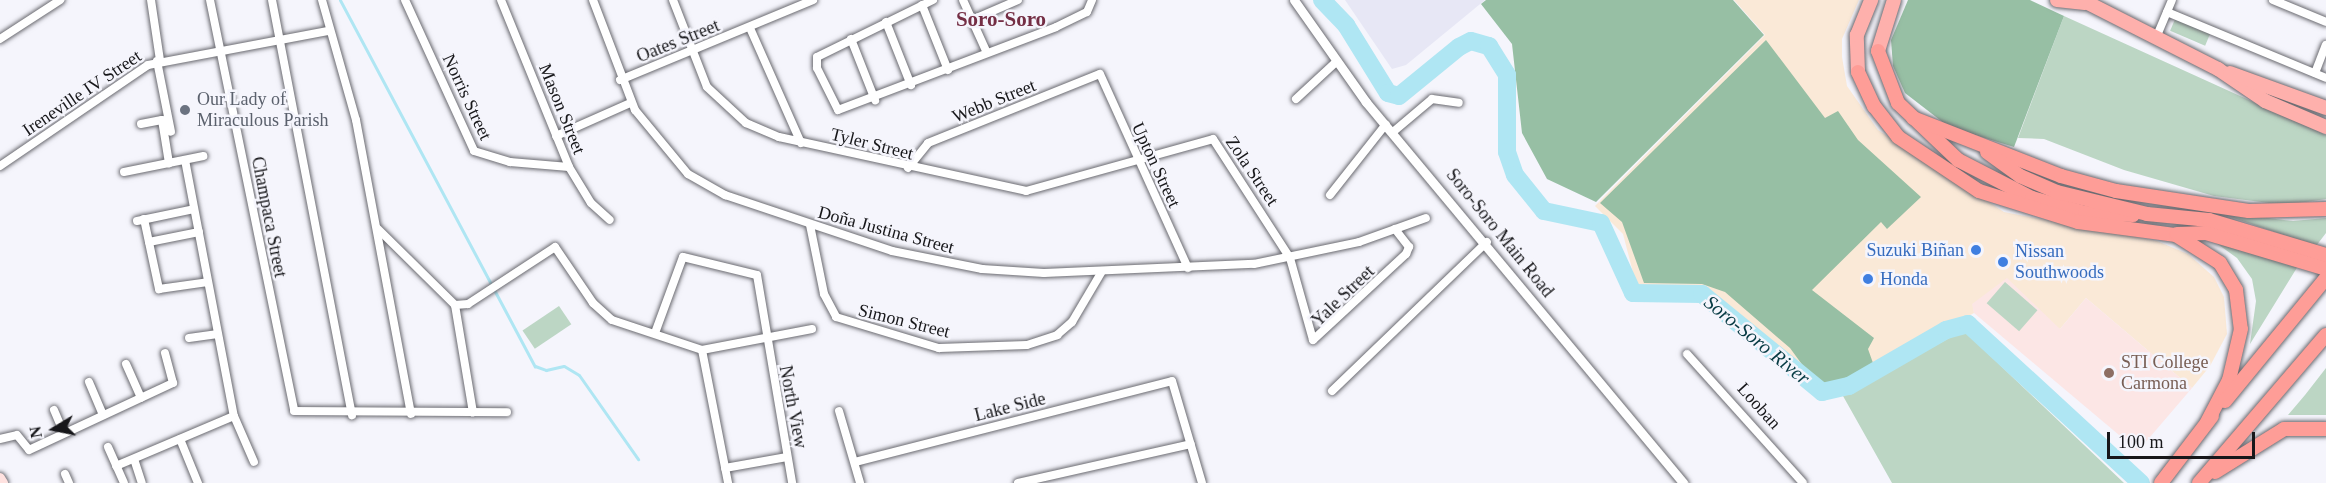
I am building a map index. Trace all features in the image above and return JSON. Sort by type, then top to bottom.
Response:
[{"type":"highway","points":[[1871,0],[1857,35],[1858,72],[1874,106],[1898,137],[1980,191],[2078,222],[2176,234],[2206,233],[2294,252],[2326,255]]},
{"type":"highway","points":[[2057,0],[2084,2],[2218,69],[2326,108]]},
{"type":"highway","points":[[1894,3],[1878,51],[1892,93],[1913,118],[1958,160],[2018,193],[2085,213],[2147,214],[2209,220],[2294,252],[2326,269]]},
{"type":"highway","points":[[2218,69],[2265,101],[2326,128]]},
{"type":"highway","points":[[1913,118],[2061,176],[2116,191],[2249,211],[2326,209]]},
{"type":"highway","points":[[1970,139],[2027,180],[2147,214]]},
{"type":"highway","points":[[2176,234],[2220,263],[2232,280],[2241,309],[2237,356],[2207,422]]},
{"type":"highway","points":[[2164,480],[2207,422],[2326,278]]},
{"type":"highway","points":[[2200,482],[2326,335]]},
{"type":"highway","points":[[2200,482],[2284,429],[2326,429]]},
{"type":"main road","points":[[0,478],[3,483]]},
{"type":"street","points":[[0,39],[60,0]]},
{"type":"street","points":[[151,0],[171,132]]},
{"type":"street","name":"Champaca Street","points":[[210,0],[291,405],[299,414],[352,415]]},
{"type":"street","points":[[272,0],[352,415],[507,412]]},
{"type":"street","points":[[322,0],[328,31],[356,120],[411,414]]},
{"type":"street","name":"Norris Street","points":[[405,0],[474,151],[510,162],[569,167]]},
{"type":"street","name":"Mason Street","points":[[501,0],[569,167],[591,203],[610,220]]},
{"type":"street","name":"Doña Justina Street","points":[[593,0],[630,103],[664,152],[701,183],[810,225],[964,266],[1101,273],[1188,268],[1290,258],[1395,230],[1426,218]]},
{"type":"street","name":"Tyler Street","points":[[673,0],[690,54],[707,87],[734,115],[764,132],[908,168],[1034,191],[1135,158]]},
{"type":"street","name":"Oates Street","points":[[620,80],[690,54],[813,0]]},
{"type":"street","points":[[933,0],[817,57],[817,68],[841,112],[1080,16],[1091,9],[1092,0]]},
{"type":"street","points":[[963,0],[987,53]]},
{"type":"street","points":[[972,20],[1017,0]]},
{"type":"street","name":"Soro-Soro Main Road","points":[[1294,0],[1337,61],[1389,128],[1487,242],[1684,483]]},
{"type":"street","points":[[2156,38],[2172,0]]},
{"type":"street","points":[[2273,0],[2326,22]]},
{"type":"street","points":[[922,5],[948,70]]},
{"type":"street","points":[[2167,12],[2326,78]]},
{"type":"street","points":[[886,22],[911,85]]},
{"type":"street","points":[[750,28],[801,142]]},
{"type":"street","name":"Ireneville IV Street","points":[[0,166],[159,60],[328,31]]},
{"type":"street","points":[[851,39],[874,100]]},
{"type":"street","points":[[2315,73],[2326,45]]},
{"type":"street","points":[[1296,99],[1337,61]]},
{"type":"street","name":"Upton Street","points":[[1100,74],[1135,158],[1188,268]]},
{"type":"street","name":"Webb Street","points":[[908,168],[928,143],[1100,74]]},
{"type":"street","points":[[1330,195],[1389,128],[1432,99],[1459,103]]},
{"type":"street","points":[[556,136],[630,103]]},
{"type":"street","points":[[141,124],[162,120],[169,163]]},
{"type":"street","name":"Zola Street","points":[[1135,158],[1213,139],[1290,258]]},
{"type":"street","points":[[124,172],[203,156]]},
{"type":"street","points":[[185,160],[234,416],[254,462]]},
{"type":"street","points":[[195,209],[141,220],[163,292],[208,282]]},
{"type":"street","name":"Simon Street","points":[[810,225],[826,302],[836,317],[939,348],[1027,345],[1057,335],[1072,322],[1101,273]]},
{"type":"street","points":[[376,228],[455,305],[473,412]]},
{"type":"street","name":"Yale Street","points":[[1290,258],[1316,341],[1407,254],[1409,248],[1395,230]]},
{"type":"street","points":[[149,242],[199,232]]},
{"type":"street","points":[[1332,391],[1487,242]]},
{"type":"street","points":[[455,305],[483,294],[555,247],[593,303],[612,320],[702,350],[812,328]]},
{"type":"street","name":"North View","points":[[656,333],[679,263],[690,255],[756,275],[792,483]]},
{"type":"street","points":[[189,338],[218,334]]},
{"type":"street","points":[[702,350],[728,483]]},
{"type":"street","points":[[0,439],[17,435],[29,450],[175,381],[165,353]]},
{"type":"street","name":"Looban","points":[[1687,354],[1803,483]]},
{"type":"street","points":[[126,364],[141,398]]},
{"type":"street","name":"Lake Side","points":[[855,462],[1172,381],[1191,444]]},
{"type":"street","points":[[89,382],[103,415]]},
{"type":"street","points":[[54,410],[64,433]]},
{"type":"street","points":[[839,411],[860,483]]},
{"type":"street","points":[[116,466],[234,416]]},
{"type":"street","points":[[180,440],[198,483]]},
{"type":"street","points":[[1018,483],[1191,444],[1202,483]]},
{"type":"street","points":[[108,447],[124,483]]},
{"type":"street","points":[[725,468],[788,457]]},
{"type":"street","points":[[134,459],[142,483]]},
{"type":"street","points":[[65,474],[69,483]]},
{"type":"shaded area","points":[[1345,0],[1485,0],[1406,65],[1392,69]]},
{"type":"shaded area","points":[[1734,0],[1859,0],[1842,39],[1842,57],[1847,86],[1878,130],[2004,212],[2157,241],[2188,254],[2214,277],[2224,297],[2227,334],[2210,366],[2192,388],[2086,298],[2060,329],[1973,304],[1974,313],[1838,385],[1820,387],[1712,293],[1636,284],[1623,234],[1595,206],[1765,35]]},
{"type":"shaded area","name":"STI College Carmona","points":[[2007,278],[2060,329],[2086,298],[2192,388],[2138,451],[1974,313],[1972,304]]},
{"type":"green space","points":[[1486,0],[1733,0],[1764,35],[1596,202],[1547,179],[1522,133],[1512,44],[1481,4]]},
{"type":"green space","points":[[1908,0],[2030,0],[2064,16],[2014,147],[1949,127],[1905,93],[1893,66],[1891,40]]},
{"type":"green space","points":[[2064,16],[2326,135],[2326,199],[2285,205],[2214,196],[2124,170],[2044,139],[2018,138]]},
{"type":"green space","points":[[2176,17],[2211,32],[2205,46],[2170,31]]},
{"type":"green space","points":[[1766,40],[1825,118],[1838,111],[1858,140],[1921,197],[1887,229],[1881,222],[1812,290],[1874,338],[1868,349],[1873,363],[1840,382],[1825,385],[1809,374],[1790,348],[1725,292],[1702,284],[1644,283],[1622,222],[1600,203]]},
{"type":"green space","points":[[2213,211],[2293,221],[2326,218],[2326,233],[2316,246]]},
{"type":"green space","points":[[2212,240],[2298,266],[2250,344],[2256,301],[2252,279],[2237,258]]},
{"type":"green space","points":[[2005,282],[2037,310],[2019,331],[1987,303]]},
{"type":"green space","points":[[559,306],[571,324],[535,349],[523,331]]},
{"type":"green space","points":[[1964,330],[2124,483],[1892,483],[1843,396]]},
{"type":"green space","points":[[2326,368],[2326,415],[2288,415],[2305,395]]},
{"type":"waterway","points":[[340,0],[535,366],[546,370],[564,366],[579,375],[638,459]]},
{"type":"waterway","name":"Soro-Soro River","points":[[1322,0],[1346,25],[1388,93],[1399,96],[1459,47],[1471,41],[1489,46],[1507,75],[1507,152],[1515,175],[1544,211],[1601,223],[1633,293],[1702,294],[1822,392],[1849,386],[1946,330],[1968,324],[2141,483]]},
{"type":"place","name":"Our Lady of Miraculous Parish","points":[[185,110]]},
{"type":"place","name":"Suzuki Biñan","points":[[1976,250]]},
{"type":"place","name":"Nissan Southwoods","points":[[2003,262]]},
{"type":"place","name":"Honda","points":[[1868,279]]},
{"type":"place","name":"STI College Carmona","points":[[2109,373]]},
{"type":"district","name":"Soro-Soro","points":[[1001,19]]}]
